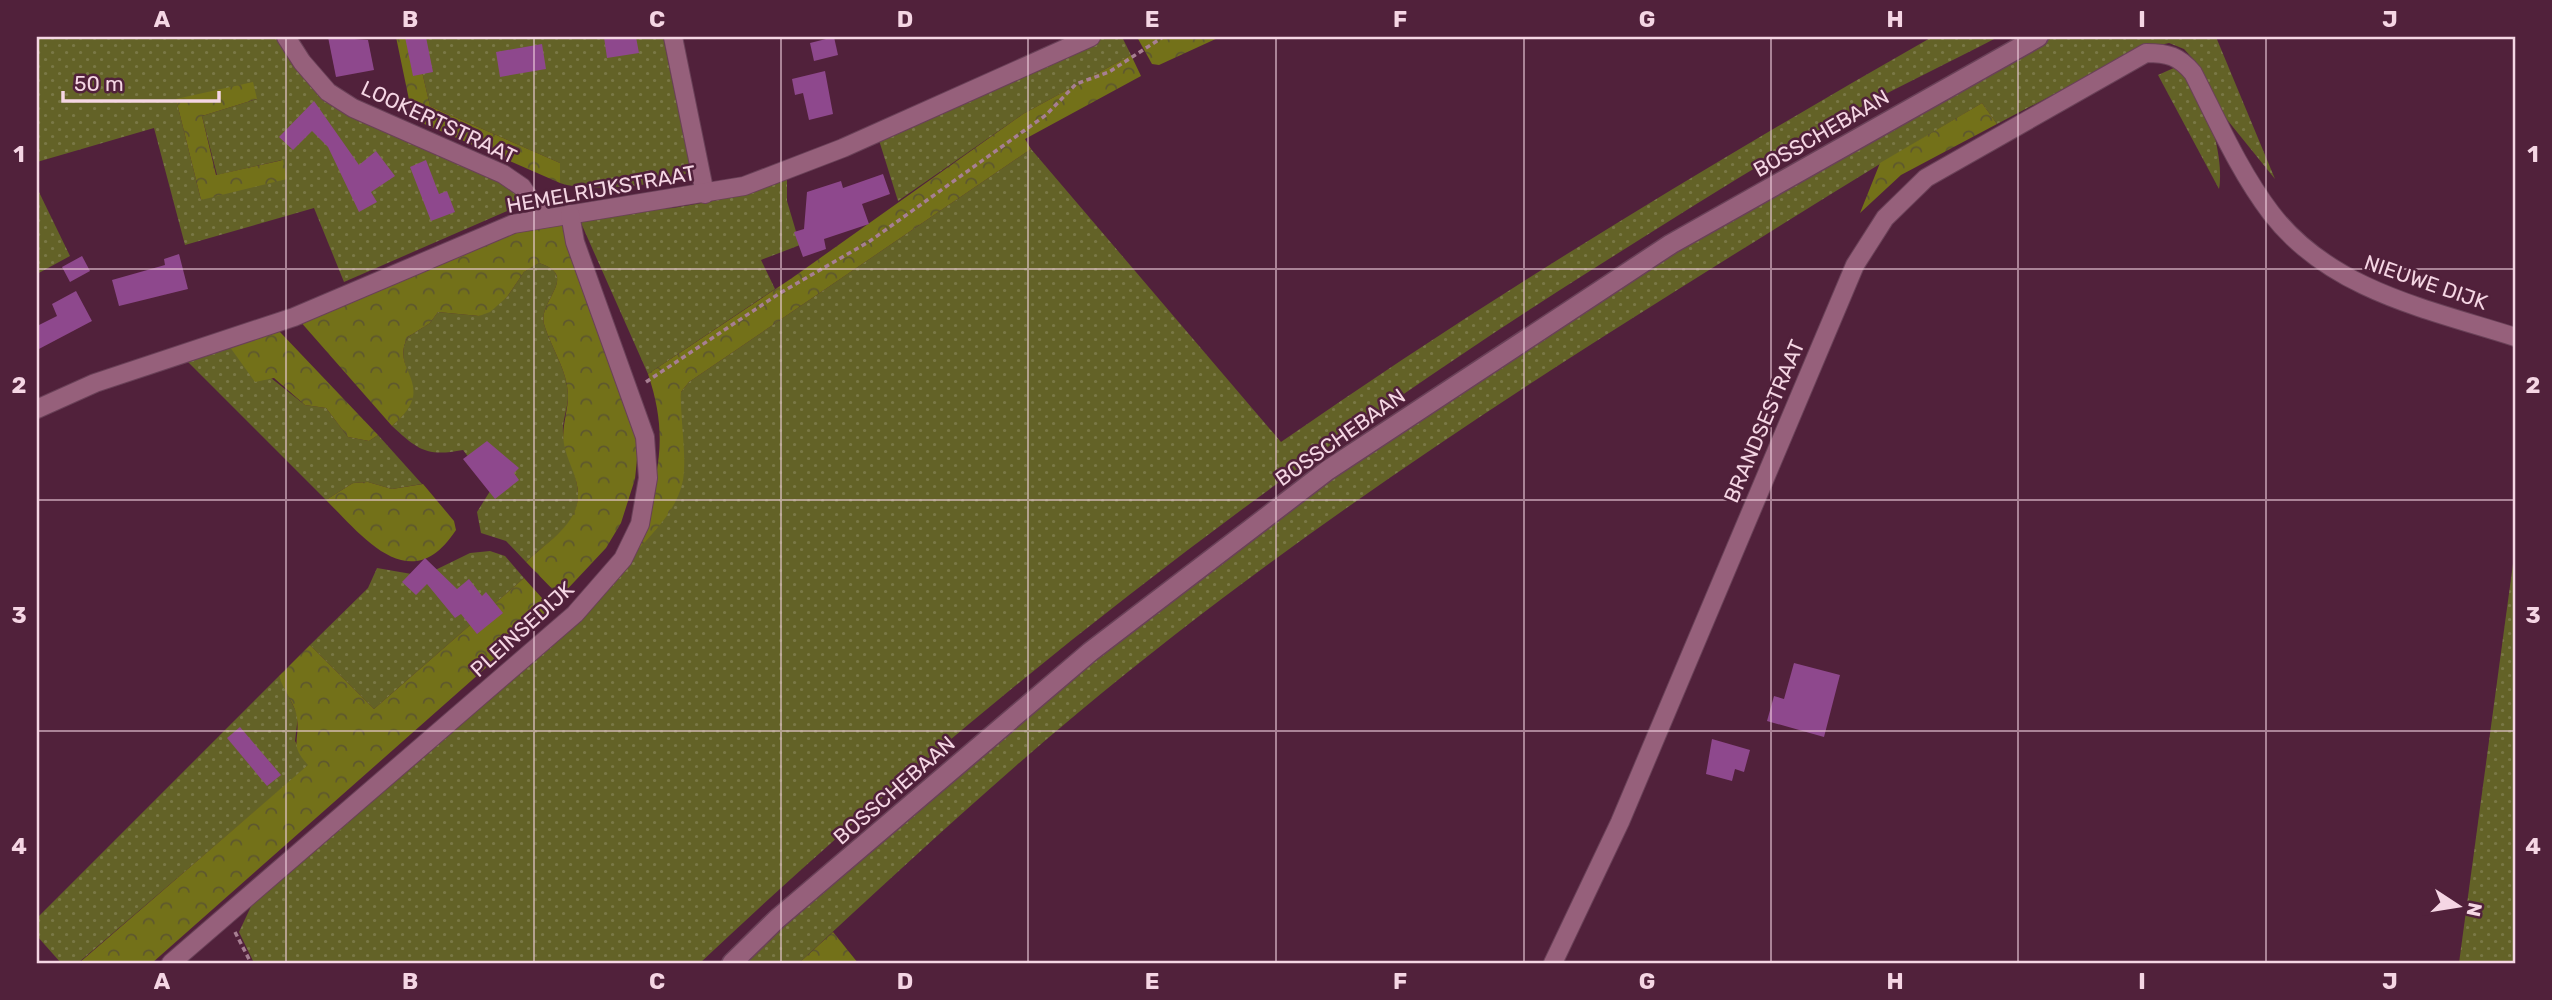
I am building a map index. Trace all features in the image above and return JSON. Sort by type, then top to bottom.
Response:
[{"type":"main road","name":"BOSSCHEBAAN","points":[[732,963],[778,919],[1090,652],[1328,470],[1671,244],[2038,37]]},
{"type":"street","name":"LOOKERTSTRAAT","points":[[286,37],[302,62],[328,92],[353,108],[503,174],[522,187],[543,218]]},
{"type":"street","points":[[673,37],[705,194]]},
{"type":"street","name":"HEMELRIJKSTRAAT","points":[[37,409],[95,383],[294,317],[513,224],[744,186],[843,148],[1091,37]]},
{"type":"street","name":"BRANDSESTRAAT","points":[[1553,963],[1620,822],[1855,265],[1885,218],[1926,178],[2146,53],[2166,53],[2182,60]]},
{"type":"street","name":"NIEUWE DIJK","points":[[2182,60],[2193,73],[2249,180],[2272,214],[2306,250],[2347,278],[2388,297],[2515,337]]},
{"type":"street","name":"PLEINSEDIJK","points":[[171,963],[228,917],[575,614],[623,559],[640,524],[648,478],[645,437],[575,242],[570,214]]},
{"type":"path","points":[[630,393],[780,293],[870,242],[1046,115],[1076,84],[1109,72],[1163,37]]},
{"type":"path","points":[[228,917],[251,963]]},
{"type":"shaded area","points":[[37,37],[279,37],[311,85],[515,188],[518,197],[514,208],[344,282],[314,208],[185,245],[154,128],[37,162]],"holes":[[[176,99],[257,99],[202,116],[217,175],[282,160],[201,200]]]},
{"type":"shaded area","points":[[414,37],[663,37],[691,170],[667,180],[628,186],[588,187],[560,183],[560,163],[430,106]]},
{"type":"shaded area","points":[[1103,37],[1122,37],[1131,55],[1023,114],[898,201],[878,137]]},
{"type":"shaded area","points":[[1932,37],[1998,37],[1866,104],[1751,170],[1474,346],[1357,426],[1243,509],[1019,683],[804,867],[700,963],[254,963],[239,932],[254,900],[628,560],[679,420],[681,392],[689,382],[1031,149],[1281,442],[1440,335],[1602,232]]},
{"type":"shaded area","points":[[2054,37],[2216,37],[2275,179],[2216,106],[2195,61],[2184,49],[2169,43],[2138,50],[1997,124],[1982,103],[1827,196],[1520,390],[1295,545],[1221,599],[1043,742],[799,963],[743,963],[1043,698],[1274,518],[1556,324],[1825,158]]},
{"type":"shaded area","points":[[2176,67],[2196,89],[2211,122],[2219,159],[2219,189],[2158,75]]},
{"type":"shaded area","points":[[787,175],[787,201],[800,245],[761,260],[775,289],[648,374],[577,214],[673,208],[713,201]]},
{"type":"shaded area","points":[[37,188],[70,256],[37,274]]},
{"type":"shaded area","points":[[539,263],[551,268],[556,275],[557,282],[546,306],[544,324],[567,387],[568,401],[563,433],[578,497],[576,508],[566,526],[526,562],[506,541],[481,533],[477,512],[492,488],[463,450],[440,453],[424,450],[392,426],[405,413],[411,400],[412,389],[404,359],[408,337],[430,323],[438,312],[479,316],[507,297],[524,272]]},
{"type":"shaded area","points":[[227,343],[305,405],[326,408],[348,437],[369,441],[378,435],[422,484],[392,489],[368,482],[353,483],[326,500],[186,360]]},
{"type":"shaded area","points":[[2515,549],[2515,963],[2459,963]]},
{"type":"shaded area","points":[[490,551],[505,556],[524,578],[374,709],[310,645],[368,588],[377,568],[423,576],[470,553]]},
{"type":"shaded area","points":[[279,676],[298,716],[295,741],[309,765],[78,963],[61,963],[37,936],[37,918]]},
{"type":"green space","points":[[396,37],[414,37],[430,106],[560,163],[560,183],[413,119]]},
{"type":"green space","points":[[1137,37],[1220,37],[1159,65],[1152,64]]},
{"type":"green space","points":[[1131,55],[1141,76],[1025,139],[1031,149],[689,382],[681,392],[684,460],[680,492],[661,523],[628,560],[646,513],[660,447],[659,424],[648,374],[792,278],[1023,114]]},
{"type":"green space","points":[[253,82],[257,99],[202,116],[216,175],[283,160],[287,179],[201,200],[176,99]]},
{"type":"green space","points":[[1982,103],[1997,124],[1901,175],[1860,213],[1880,163]]},
{"type":"green space","points":[[559,213],[641,420],[635,479],[621,523],[606,548],[560,597],[526,562],[566,525],[576,507],[578,496],[577,483],[563,438],[568,402],[567,387],[544,324],[546,306],[557,282],[551,268],[539,263],[524,272],[507,297],[490,312],[479,316],[438,312],[430,323],[408,337],[404,359],[413,388],[412,399],[406,412],[392,426],[299,320]]},
{"type":"green space","points":[[271,329],[280,332],[378,435],[369,441],[348,437],[326,408],[305,405],[274,378],[255,382],[227,343]]},
{"type":"green space","points":[[368,482],[392,489],[423,484],[454,521],[456,530],[439,550],[422,560],[405,561],[388,555],[356,530],[326,500],[353,483]]},
{"type":"green space","points":[[524,578],[550,607],[549,612],[152,963],[79,963],[308,765],[297,747],[296,713],[279,676],[310,645],[374,709]]},
{"type":"green space","points":[[833,932],[858,963],[799,963]]},
{"type":"building","points":[[328,37],[368,40],[374,70],[336,77]]},
{"type":"building","points":[[405,37],[426,37],[433,72],[413,76]]},
{"type":"building","points":[[604,37],[636,37],[639,53],[607,58]]},
{"type":"building","points":[[834,37],[838,55],[814,61],[810,43]]},
{"type":"building","points":[[542,44],[546,69],[500,77],[496,52]]},
{"type":"building","points":[[825,71],[833,114],[809,120],[803,93],[795,95],[792,79]]},
{"type":"building","points":[[314,101],[359,165],[376,151],[395,176],[371,192],[377,202],[359,212],[328,147],[312,131],[293,150],[279,137]]},
{"type":"building","points":[[426,160],[439,194],[447,191],[455,212],[431,221],[410,167]]},
{"type":"building","points":[[883,174],[890,194],[862,204],[869,224],[824,239],[826,249],[803,257],[794,232],[804,229],[807,192],[841,181],[843,188]]},
{"type":"building","points":[[179,254],[188,289],[119,306],[112,280],[165,265],[164,259]]},
{"type":"building","points":[[82,256],[90,271],[70,282],[62,267]]},
{"type":"building","points":[[76,291],[92,321],[37,350],[37,326],[57,316],[52,304]]},
{"type":"building","points":[[487,441],[519,468],[514,473],[519,480],[495,499],[463,459]]},
{"type":"building","points":[[425,558],[457,589],[469,579],[482,596],[486,592],[503,613],[477,634],[461,614],[455,618],[427,584],[416,595],[402,582]]},
{"type":"building","points":[[1794,663],[1840,675],[1824,737],[1767,721],[1774,696],[1784,699]]},
{"type":"building","points":[[240,727],[281,775],[267,786],[227,738]]},
{"type":"building","points":[[1712,739],[1750,750],[1744,772],[1735,769],[1732,781],[1706,774]]}]
